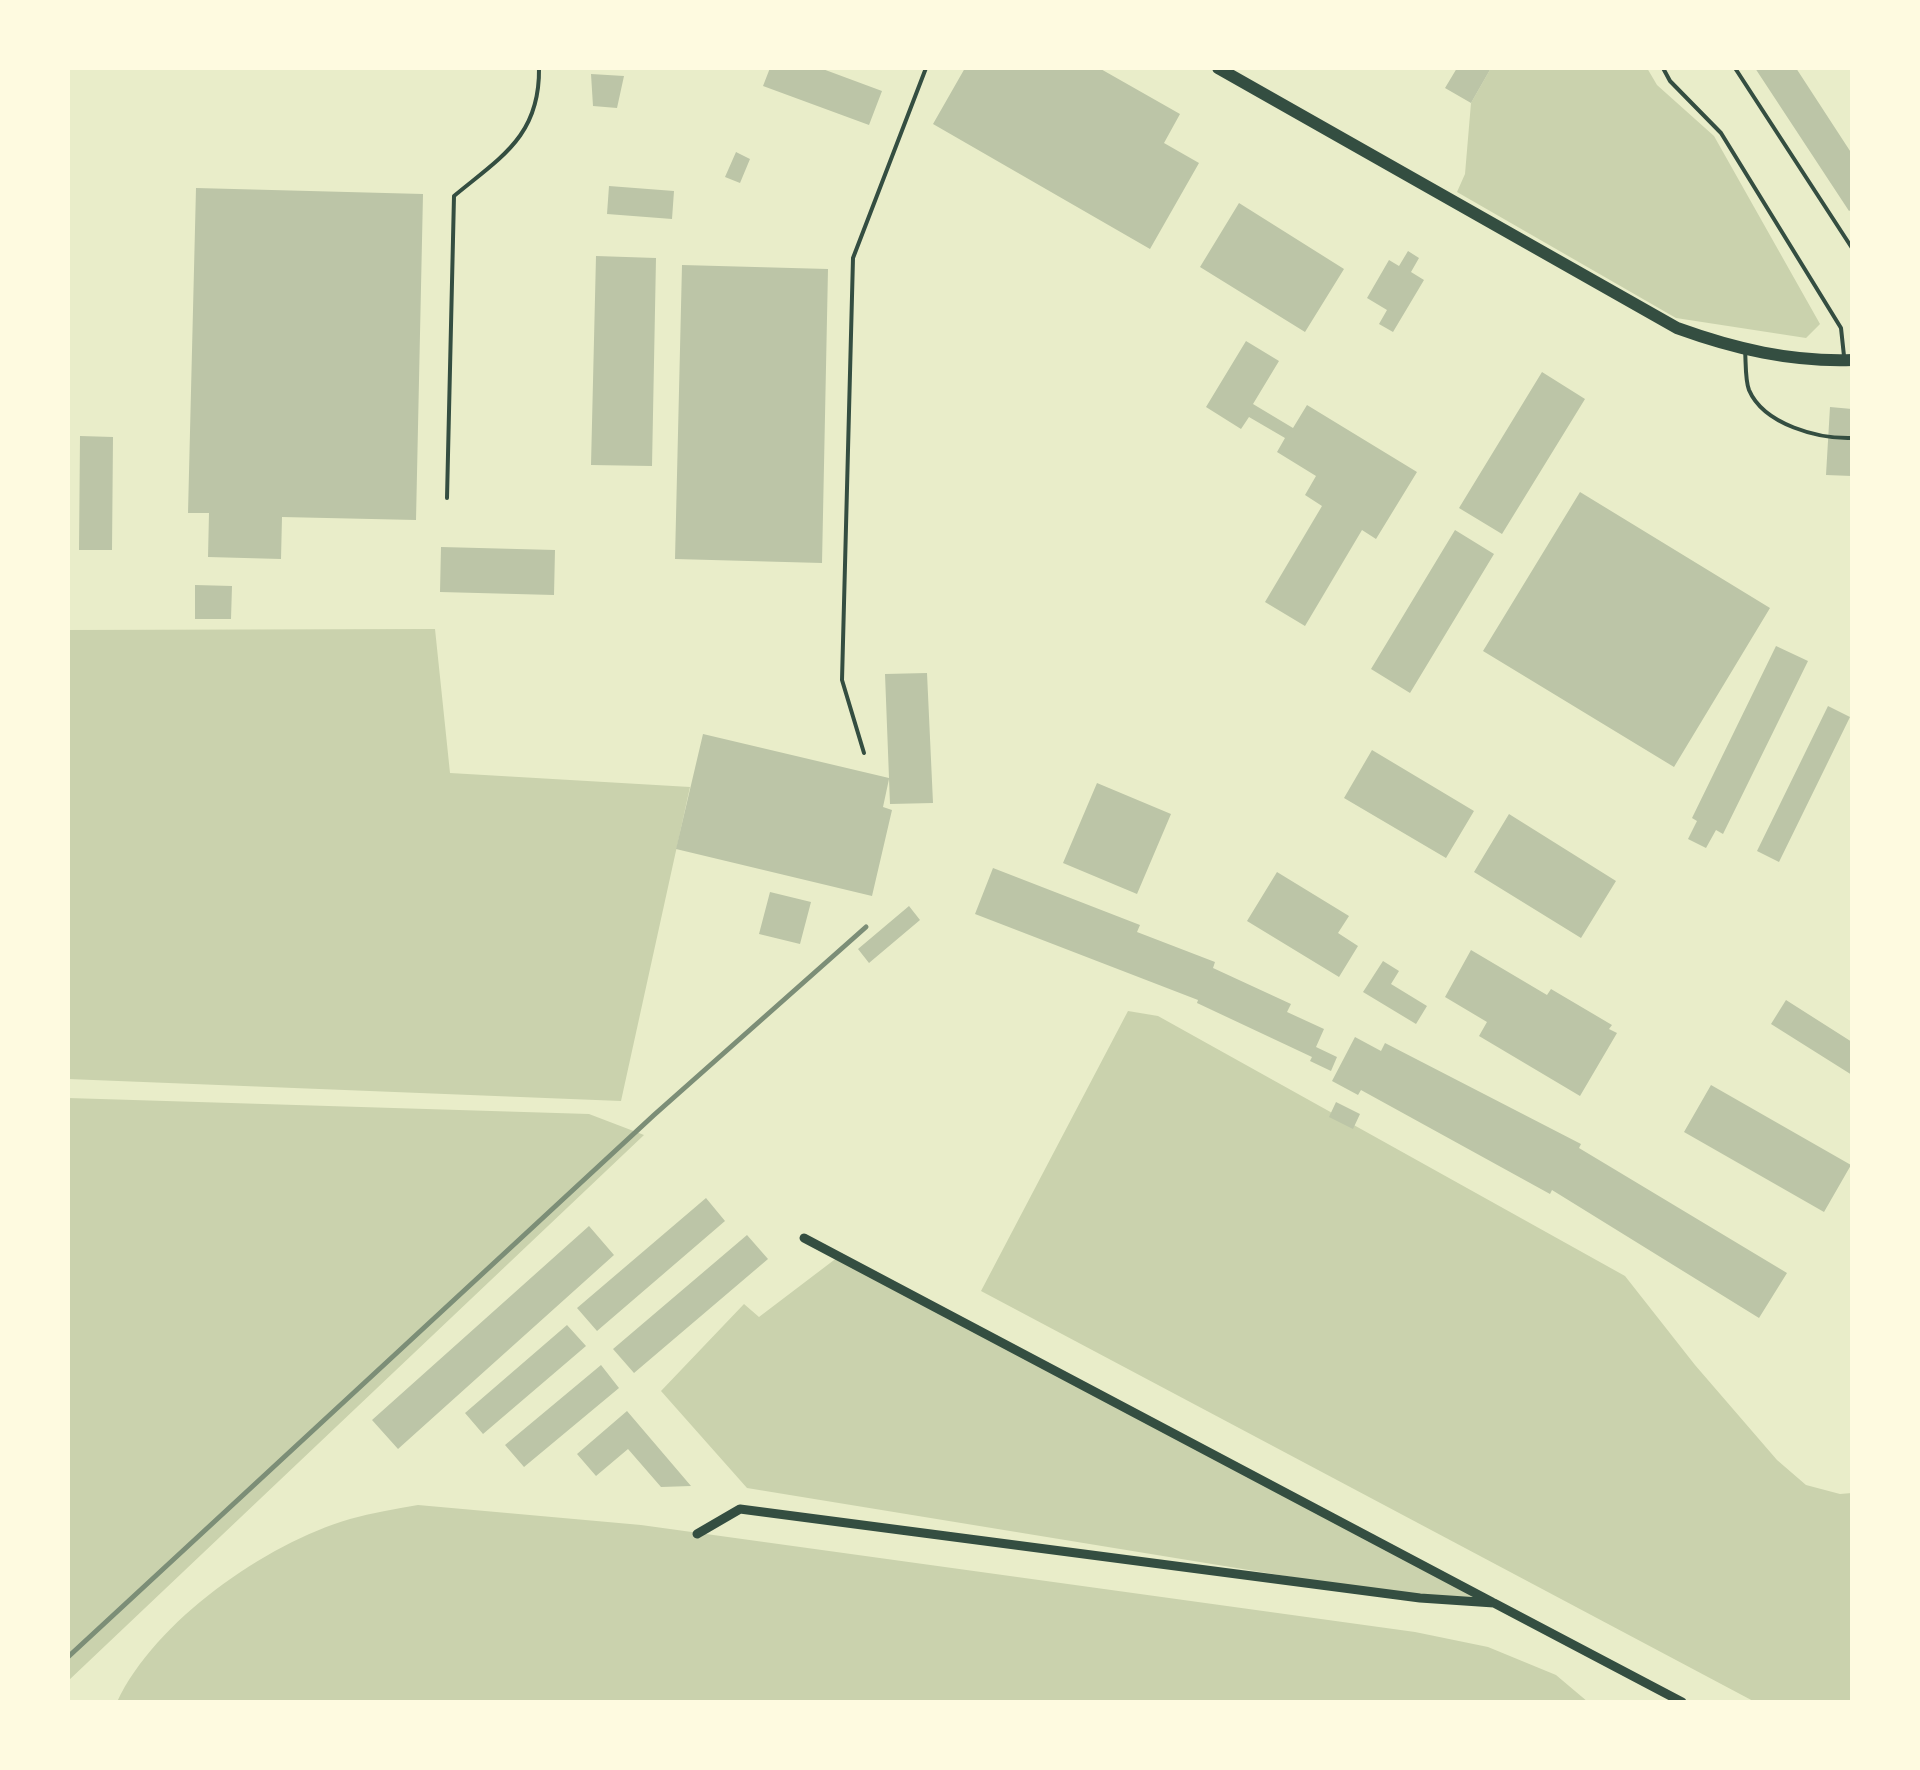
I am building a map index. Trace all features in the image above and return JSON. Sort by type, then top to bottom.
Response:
[{"type":"main road","points":[[1218,68],[1677,328],[1745,350],[1814,361],[1848,360]]},
{"type":"street","points":[[804,1238],[1682,1702]]},
{"type":"street","points":[[698,1534],[740,1510],[1420,1598],[1494,1603]]},
{"type":"lane","points":[[447,498],[454,196],[520,141],[540,88],[539,68]]},
{"type":"lane","points":[[864,753],[842,680],[854,258],[926,68]]},
{"type":"lane","points":[[1663,68],[1670,81],[1721,133],[1841,328],[1848,360]]},
{"type":"lane","points":[[1735,68],[1852,248]]},
{"type":"lane","points":[[1745,350],[1749,391],[1776,421],[1827,439],[1852,438]]},
{"type":"green space","points":[[1491,68],[1647,68],[1657,85],[1714,136],[1820,324],[1806,338],[1676,318],[1457,192],[1465,174],[1471,103]]},
{"type":"green space","points":[[435,629],[450,773],[690,787],[621,1101],[68,1079],[68,630]]},
{"type":"green space","points":[[1128,1011],[1158,1016],[1625,1276],[1777,1460],[1806,1485],[1840,1494],[1852,1493],[1852,1702],[1755,1702],[981,1291]]},
{"type":"green space","points":[[68,1098],[589,1114],[644,1135],[68,1681]]},
{"type":"green space","points":[[838,1257],[1494,1603],[1420,1598],[747,1488],[661,1391],[744,1304],[759,1317]]},
{"type":"green space","points":[[418,1505],[641,1525],[1415,1632],[1488,1647],[1556,1675],[1588,1702],[117,1702],[157,1643],[185,1615],[249,1567],[317,1531],[358,1517]]},
{"type":"building","points":[[770,68],[820,68],[882,91],[869,125],[763,86]]},
{"type":"building","points":[[965,68],[1099,68],[1180,114],[1164,143],[1199,163],[1150,249],[933,124]]},
{"type":"building","points":[[1457,68],[1491,68],[1471,103],[1445,88]]},
{"type":"building","points":[[1755,68],[1796,68],[1852,154],[1852,209],[1849,211]]},
{"type":"building","points":[[591,74],[624,76],[617,108],[593,106]]},
{"type":"building","points":[[736,152],[750,159],[740,183],[725,177]]},
{"type":"building","points":[[609,186],[674,191],[672,219],[607,214]]},
{"type":"building","points":[[196,188],[423,194],[416,520],[282,517],[281,559],[208,557],[209,513],[188,513]]},
{"type":"building","points":[[1239,203],[1344,269],[1305,332],[1200,267]]},
{"type":"building","points":[[1408,251],[1419,258],[1411,272],[1424,280],[1393,332],[1379,324],[1387,310],[1367,298],[1389,260],[1399,266]]},
{"type":"building","points":[[596,256],[656,258],[652,466],[591,465]]},
{"type":"building","points":[[682,265],[828,269],[822,563],[675,559]]},
{"type":"building","points":[[1246,341],[1279,361],[1253,404],[1293,428],[1307,405],[1417,472],[1376,539],[1362,530],[1305,626],[1265,602],[1322,506],[1305,495],[1316,476],[1277,452],[1285,438],[1249,417],[1241,429],[1206,407]]},
{"type":"building","points":[[1542,372],[1585,399],[1502,534],[1459,508]]},
{"type":"building","points":[[1830,407],[1852,409],[1852,476],[1826,475]]},
{"type":"building","points":[[80,436],[113,437],[112,550],[79,550]]},
{"type":"building","points":[[1580,492],[1770,608],[1674,767],[1483,651]]},
{"type":"building","points":[[1455,530],[1494,554],[1410,693],[1371,669]]},
{"type":"building","points":[[441,547],[555,550],[554,595],[440,592]]},
{"type":"building","points":[[195,585],[232,586],[231,619],[195,619]]},
{"type":"building","points":[[1776,646],[1808,661],[1723,834],[1716,830],[1706,848],[1688,839],[1697,821],[1692,818]]},
{"type":"building","points":[[927,673],[933,803],[890,804],[889,779],[883,807],[892,810],[872,896],[676,849],[703,734],[889,778],[885,674]]},
{"type":"building","points":[[1828,706],[1850,717],[1779,862],[1757,851]]},
{"type":"building","points":[[1372,750],[1474,811],[1446,858],[1344,798]]},
{"type":"building","points":[[1097,783],[1171,814],[1137,894],[1063,863]]},
{"type":"building","points":[[1509,814],[1616,881],[1581,938],[1474,872]]},
{"type":"building","points":[[993,868],[1140,925],[1137,932],[1215,962],[1213,968],[1291,1004],[1287,1012],[1324,1029],[1316,1047],[1337,1057],[1331,1071],[1310,1061],[1312,1057],[1197,1003],[1198,1000],[975,914]]},
{"type":"building","points":[[1277,872],[1349,916],[1338,933],[1358,946],[1339,977],[1247,921]]},
{"type":"building","points":[[770,892],[811,902],[800,944],[759,934]]},
{"type":"building","points":[[909,906],[920,920],[869,963],[858,949]]},
{"type":"building","points":[[1471,950],[1547,995],[1551,989],[1612,1025],[1609,1029],[1617,1033],[1580,1096],[1479,1036],[1487,1022],[1445,997]]},
{"type":"building","points":[[1383,961],[1399,971],[1391,984],[1427,1006],[1416,1024],[1363,992]]},
{"type":"building","points":[[1786,1000],[1852,1042],[1852,1075],[1771,1024]]},
{"type":"building","points":[[1355,1037],[1381,1051],[1385,1043],[1581,1144],[1579,1148],[1787,1273],[1759,1318],[1552,1190],[1550,1194],[1361,1090],[1358,1095],[1332,1081]]},
{"type":"building","points":[[1711,1085],[1851,1165],[1824,1212],[1684,1132]]},
{"type":"building","points":[[1336,1102],[1360,1114],[1353,1129],[1329,1117]]},
{"type":"building","points":[[706,1198],[725,1221],[597,1331],[577,1308]]},
{"type":"building","points":[[589,1226],[614,1255],[398,1449],[372,1420]]},
{"type":"building","points":[[747,1235],[768,1259],[634,1373],[613,1349]]},
{"type":"building","points":[[567,1325],[586,1346],[483,1434],[465,1413]]},
{"type":"building","points":[[601,1365],[619,1388],[524,1467],[505,1445]]},
{"type":"building","points":[[627,1411],[691,1486],[661,1487],[628,1449],[596,1476],[577,1454]]},
{"type":"railway","points":[[68,1657],[654,1115],[866,927]]}]
